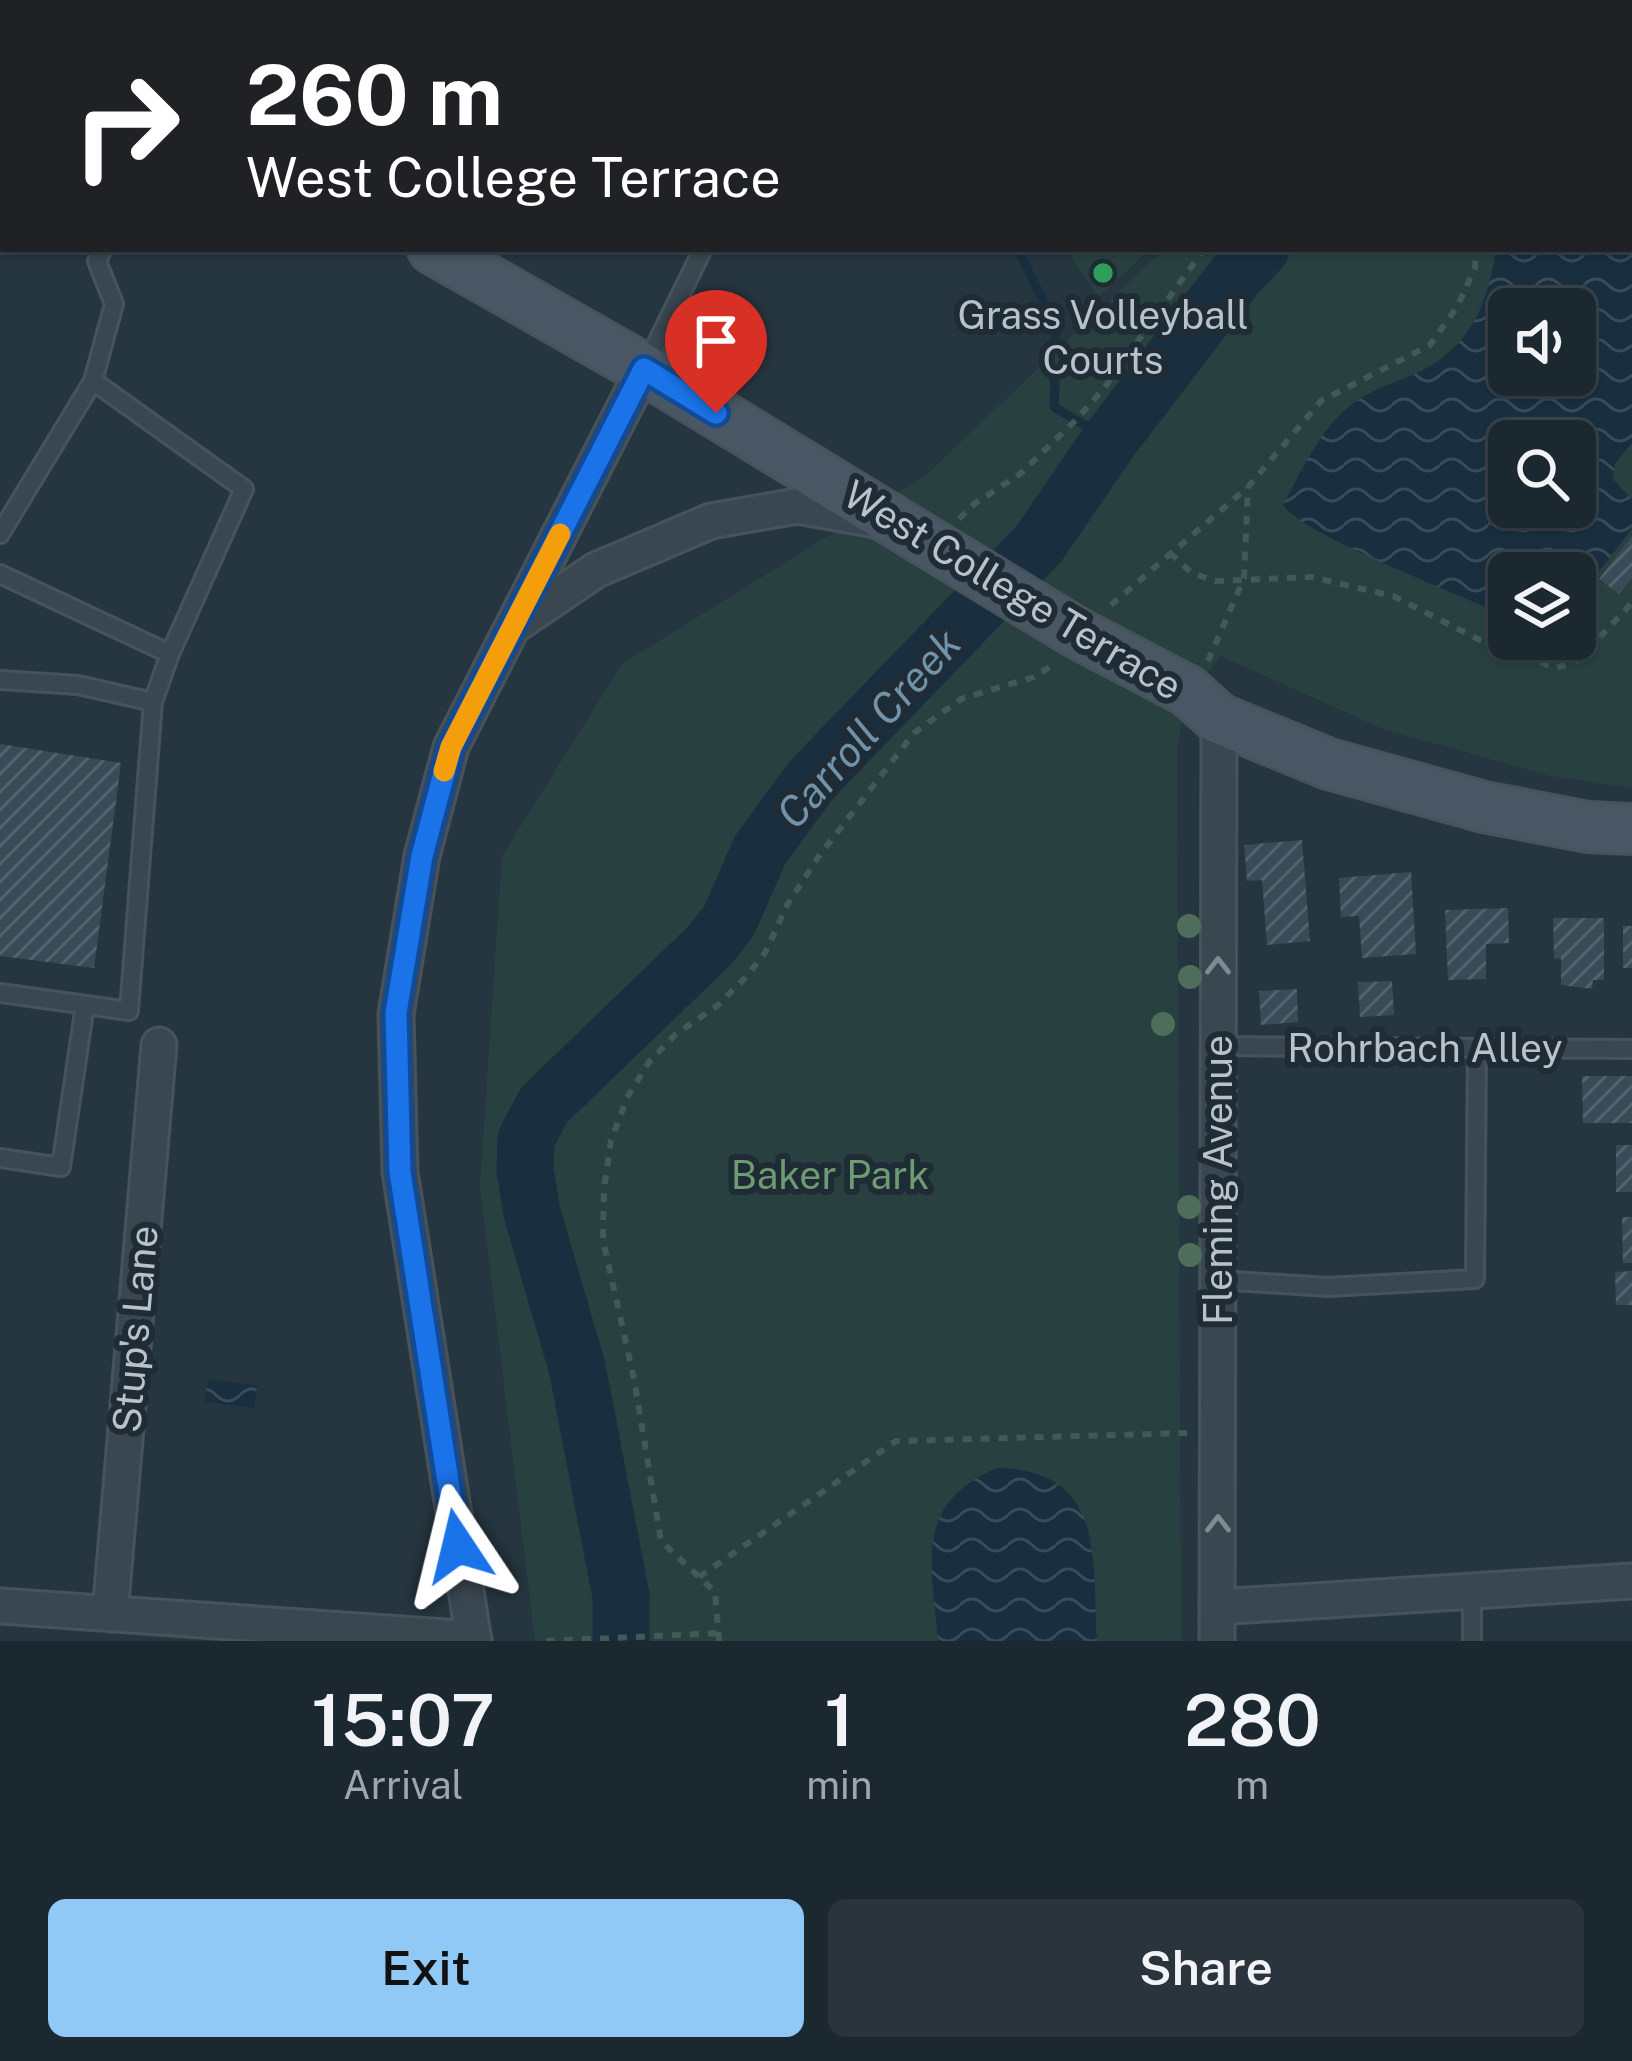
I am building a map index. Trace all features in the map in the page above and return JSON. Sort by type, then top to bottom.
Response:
[{"type":"street","name":"West College Terrace","points":[[439,252],[644,369],[1077,633],[1188,691],[1219,719],[1329,764],[1484,807],[1632,830]]},
{"type":"street","points":[[0,1606],[474,1640],[400,1172],[396,1013],[422,856],[451,747],[644,369]]},
{"type":"street","points":[[512,628],[596,570],[711,521],[797,506],[931,544]]},
{"type":"street","name":"Fleming Avenue","points":[[1217,1641],[1219,719]]},
{"type":"street","name":"Stup's Lane","points":[[110,1614],[159,1045]]},
{"type":"street","points":[[1217,1607],[1632,1581]]},
{"type":"lane","points":[[0,534],[93,381],[114,304],[97,261],[102,252]]},
{"type":"lane","points":[[644,369],[702,252]]},
{"type":"lane","points":[[0,993],[129,1011],[153,702],[244,489],[93,381]]},
{"type":"lane","points":[[0,574],[170,654]]},
{"type":"lane","points":[[0,680],[78,685],[153,702]]},
{"type":"lane","points":[[0,1158],[61,1167],[86,1005]]},
{"type":"lane","name":"Rohrbach Alley","points":[[1218,1046],[1632,1049]]},
{"type":"lane","points":[[1218,1280],[1328,1287],[1474,1279],[1477,1048]]},
{"type":"lane","points":[[1472,1593],[1472,1641]]},
{"type":"path","points":[[931,544],[963,512],[1020,474],[1076,420],[1202,252]]},
{"type":"path","points":[[546,1641],[720,1637],[715,1592],[661,1541],[634,1379],[603,1240],[611,1140],[628,1096],[649,1062],[675,1035],[718,1005],[755,966],[818,856],[914,733],[961,699],[1049,669],[1077,633],[1248,487],[1322,401],[1430,345],[1457,308],[1476,252]]},
{"type":"path","points":[[1205,668],[1244,578],[1248,487]]},
{"type":"path","points":[[1170,553],[1192,573],[1215,581],[1311,577],[1393,596],[1480,640],[1556,668],[1577,661],[1632,603]]},
{"type":"path","points":[[699,1576],[896,1441],[1218,1432]]},
{"type":"green space","name":"Grass Volleyball Courts","points":[[1067,252],[1147,252],[1099,297]]},
{"type":"green space","name":"Baker Park","points":[[1161,252],[1632,252],[1632,788],[1551,776],[1383,729],[1221,656],[1186,698],[1177,750],[1181,1641],[535,1641],[480,1186],[502,856],[622,664],[926,475]]},
{"type":"water","points":[[1495,252],[1632,252],[1632,443],[1615,464],[1613,479],[1632,499],[1632,529],[1596,575],[1596,552],[1488,552],[1488,608],[1319,532],[1283,505],[1335,419],[1368,394],[1448,354],[1481,308]]},
{"type":"water","points":[[208,1379],[257,1385],[255,1408],[205,1402]]},
{"type":"water","points":[[997,1468],[1032,1472],[1058,1484],[1075,1502],[1092,1550],[1097,1641],[938,1641],[932,1562],[939,1518],[951,1499]]},
{"type":"building","points":[[1632,536],[1632,578],[1619,594],[1599,579]]},
{"type":"building","points":[[0,744],[121,763],[94,968],[0,956]]},
{"type":"building","points":[[1302,840],[1310,941],[1267,945],[1262,880],[1247,881],[1244,845]]},
{"type":"building","points":[[1411,872],[1416,954],[1362,958],[1359,916],[1341,917],[1339,878]]},
{"type":"building","points":[[1508,908],[1509,943],[1486,944],[1486,979],[1448,980],[1445,910]]},
{"type":"building","points":[[1553,918],[1604,918],[1604,980],[1593,980],[1592,989],[1561,985],[1561,958],[1554,959]]},
{"type":"building","points":[[1623,926],[1632,926],[1632,968],[1623,968]]},
{"type":"building","points":[[1392,981],[1394,1015],[1360,1017],[1358,982]]},
{"type":"building","points":[[1297,989],[1298,1022],[1261,1025],[1259,991]]},
{"type":"building","points":[[1582,1076],[1632,1076],[1632,1123],[1583,1123]]},
{"type":"building","points":[[1616,1145],[1632,1145],[1632,1192],[1616,1192]]},
{"type":"building","points":[[1622,1217],[1632,1217],[1632,1263],[1623,1263]]},
{"type":"building","points":[[1632,1271],[1632,1305],[1616,1305],[1615,1272]]},
{"type":"waterway","points":[[1019,252],[1057,330],[1055,341],[1044,351],[1055,383],[1054,407],[1110,440]]},
{"type":"waterway","name":"Carroll Creek","points":[[621,1641],[621,1596],[577,1367],[532,1213],[526,1139],[544,1105],[710,945],[729,921],[760,850],[812,779],[1038,545],[1110,440],[1258,252]]},
{"type":"slow traffic","points":[[444,771],[451,747],[560,534]]},
{"type":"place","name":"Grass Volleyball Courts","points":[[1103,273]]},
{"type":"route","points":[[458,1546],[400,1172],[396,1013],[422,856],[451,747],[644,369],[716,413]]}]
